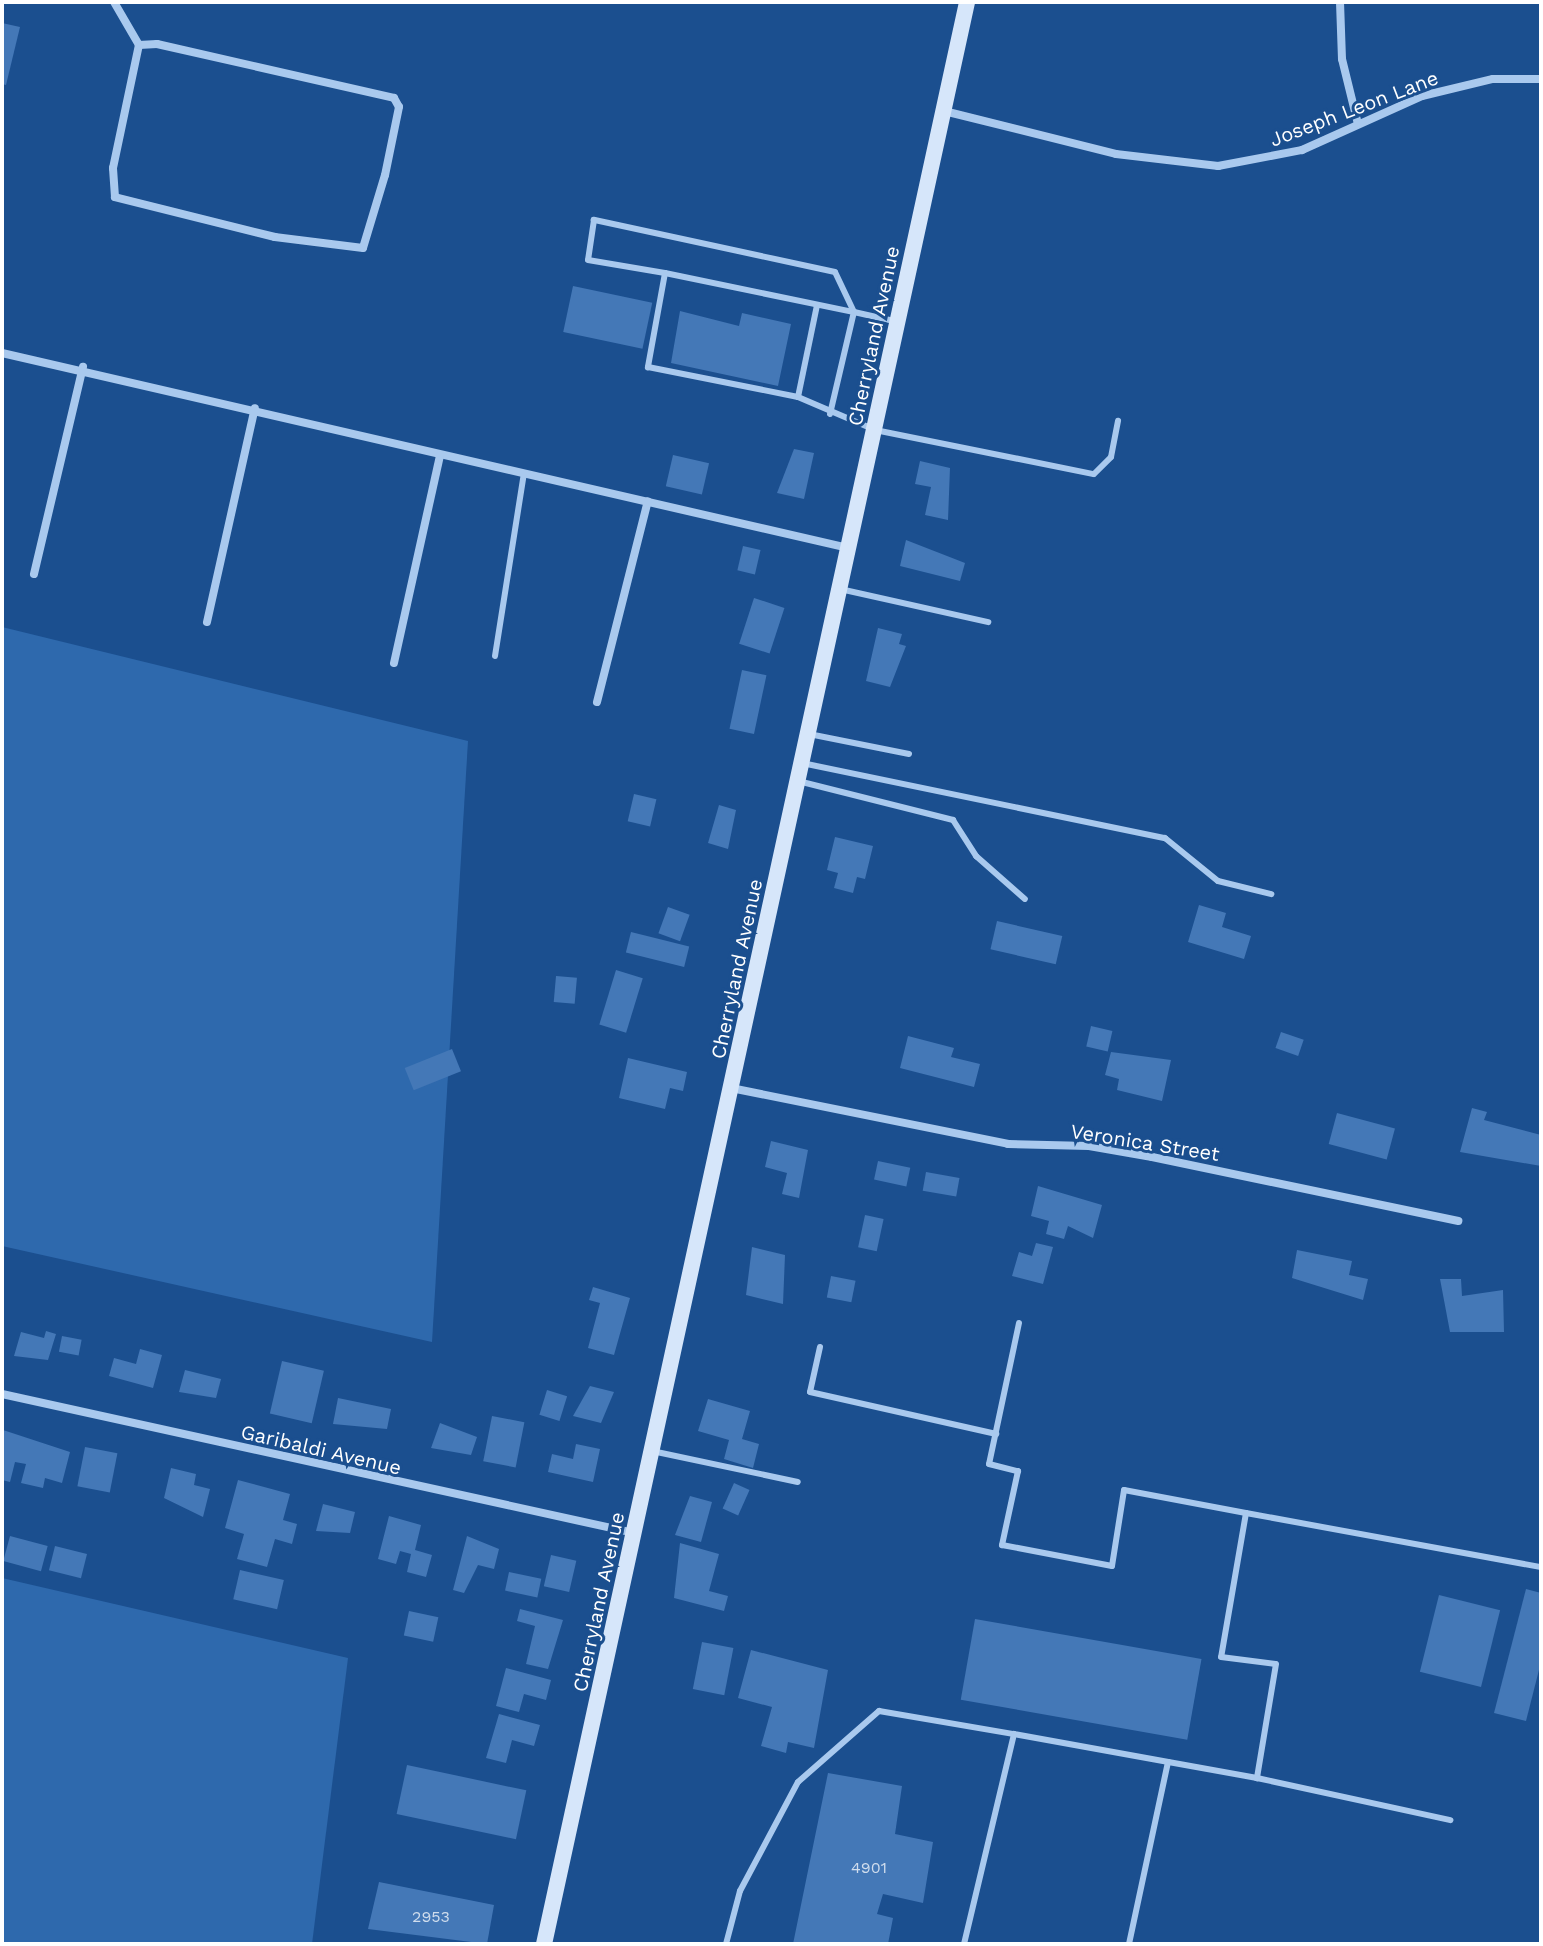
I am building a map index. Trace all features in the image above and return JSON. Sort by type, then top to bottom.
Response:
[{"type":"street","points":[[114,2],[139,45],[113,168],[115,197],[275,237],[363,248],[385,175],[399,107],[394,98],[139,45]]},
{"type":"street","name":"Cherryland Avenue","points":[[547,1943],[967,2]]},
{"type":"street","points":[[1340,2],[1342,59],[1358,124]]},
{"type":"street","name":"Joseph Leon Lane","points":[[944,111],[1116,154],[1218,166],[1302,150],[1358,124],[1475,82],[1541,79]]},
{"type":"street","points":[[2,353],[83,367],[440,455],[849,548]]},
{"type":"street","points":[[34,574],[83,367]]},
{"type":"street","points":[[207,622],[255,408]]},
{"type":"street","points":[[394,663],[440,455]]},
{"type":"street","points":[[597,702],[648,501]]},
{"type":"street","name":"Veronica Street","points":[[731,1088],[1008,1144],[1152,1157],[1458,1221]]},
{"type":"street","name":"Garibaldi Avenue","points":[[2,1394],[634,1533]]},
{"type":"lane","points":[[830,414],[854,312],[842,281],[823,268],[594,220],[584,258],[665,273],[854,312],[899,322]]},
{"type":"lane","points":[[665,273],[648,367],[798,397],[830,414],[875,430],[1094,474],[1111,457],[1118,421]]},
{"type":"lane","points":[[798,397],[817,305]]},
{"type":"lane","points":[[495,656],[524,473]]},
{"type":"lane","points":[[840,589],[988,622]]},
{"type":"lane","points":[[809,734],[909,754]]},
{"type":"lane","points":[[802,763],[1165,838],[1218,881],[1271,894]]},
{"type":"lane","points":[[798,781],[953,820],[976,856],[1025,899]]},
{"type":"lane","points":[[1019,1323],[989,1464],[1018,1471],[1002,1545],[1112,1566],[1124,1490],[1541,1567]]},
{"type":"lane","points":[[820,1347],[810,1392],[996,1434]]},
{"type":"lane","points":[[652,1451],[798,1482]]},
{"type":"lane","points":[[1246,1513],[1221,1657],[1276,1664],[1257,1778]]},
{"type":"lane","points":[[726,1944],[740,1891],[798,1782],[879,1711],[1257,1778],[1450,1820]]},
{"type":"lane","points":[[964,1944],[1014,1734]]},
{"type":"lane","points":[[1129,1944],[1168,1762]]},
{"type":"shaded area","points":[[2,627],[468,741],[432,1342],[2,1246]]},
{"type":"shaded area","points":[[2,1578],[348,1658],[312,1944],[2,1944]]},
{"type":"building","points":[[2,23],[20,27],[6,85],[2,84]]},
{"type":"building","points":[[573,286],[652,303],[642,349],[563,332]]},
{"type":"building","points":[[680,311],[739,326],[742,313],[791,324],[778,386],[671,363]]},
{"type":"building","points":[[794,449],[814,453],[804,499],[777,493]]},
{"type":"building","points":[[673,455],[709,463],[702,495],[666,486]]},
{"type":"building","points":[[920,461],[950,468],[948,520],[925,515],[931,487],[915,484]]},
{"type":"building","points":[[906,540],[965,563],[960,581],[900,566]]},
{"type":"building","points":[[743,546],[761,550],[755,574],[737,570]]},
{"type":"building","points":[[754,598],[784,608],[770,654],[739,644]]},
{"type":"building","points":[[878,628],[902,634],[899,644],[906,646],[890,687],[866,681]]},
{"type":"building","points":[[742,670],[766,675],[754,734],[730,729]]},
{"type":"building","points":[[634,794],[656,799],[650,826],[628,821]]},
{"type":"building","points":[[719,805],[736,810],[728,849],[708,843]]},
{"type":"building","points":[[835,837],[873,846],[865,879],[857,877],[853,893],[834,888],[838,873],[827,870]]},
{"type":"building","points":[[1199,905],[1226,913],[1222,927],[1251,936],[1244,959],[1188,942]]},
{"type":"building","points":[[668,907],[690,915],[680,941],[658,933]]},
{"type":"building","points":[[997,921],[1062,936],[1056,964],[990,949]]},
{"type":"building","points":[[631,932],[689,947],[684,967],[626,952]]},
{"type":"building","points":[[616,970],[643,978],[626,1033],[599,1025]]},
{"type":"building","points":[[556,976],[577,978],[575,1004],[554,1002]]},
{"type":"building","points":[[1091,1026],[1112,1031],[1108,1051],[1086,1046]]},
{"type":"building","points":[[1281,1032],[1304,1040],[1298,1056],[1275,1048]]},
{"type":"building","points":[[908,1036],[954,1048],[951,1057],[980,1064],[974,1087],[900,1068]]},
{"type":"building","points":[[452,1049],[461,1071],[414,1090],[405,1068]]},
{"type":"building","points":[[1111,1052],[1171,1060],[1162,1101],[1117,1090],[1119,1079],[1105,1075]]},
{"type":"building","points":[[628,1058],[687,1072],[683,1091],[670,1088],[665,1109],[619,1098]]},
{"type":"building","points":[[1472,1108],[1487,1112],[1484,1120],[1541,1135],[1541,1166],[1460,1152]]},
{"type":"building","points":[[1337,1113],[1395,1129],[1387,1159],[1329,1144]]},
{"type":"building","points":[[771,1141],[808,1150],[799,1198],[782,1194],[787,1173],[765,1167]]},
{"type":"building","points":[[878,1161],[910,1168],[906,1186],[874,1180]]},
{"type":"building","points":[[926,1172],[959,1178],[956,1197],[923,1191]]},
{"type":"building","points":[[1038,1186],[1102,1205],[1093,1238],[1068,1226],[1064,1239],[1046,1234],[1049,1221],[1031,1216]]},
{"type":"building","points":[[865,1215],[884,1219],[877,1251],[858,1247]]},
{"type":"building","points":[[1036,1243],[1053,1247],[1043,1284],[1012,1276],[1019,1252],[1032,1256]]},
{"type":"building","points":[[752,1247],[785,1255],[783,1304],[746,1295]]},
{"type":"building","points":[[1297,1250],[1352,1261],[1349,1275],[1368,1279],[1363,1300],[1292,1278]]},
{"type":"building","points":[[831,1276],[856,1281],[851,1302],[827,1298]]},
{"type":"building","points":[[1440,1279],[1461,1279],[1462,1296],[1503,1290],[1504,1332],[1450,1332]]},
{"type":"building","points":[[593,1287],[630,1298],[614,1355],[588,1348],[600,1303],[589,1300]]},
{"type":"building","points":[[46,1331],[56,1334],[48,1360],[14,1356],[21,1332],[44,1338]]},
{"type":"building","points":[[62,1336],[82,1340],[79,1356],[59,1352]]},
{"type":"building","points":[[140,1349],[162,1355],[153,1388],[109,1376],[114,1358],[136,1364]]},
{"type":"building","points":[[282,1361],[324,1371],[312,1423],[270,1414]]},
{"type":"building","points":[[185,1370],[221,1379],[216,1398],[179,1392]]},
{"type":"building","points":[[590,1386],[614,1392],[601,1423],[573,1416]]},
{"type":"building","points":[[547,1390],[567,1396],[559,1421],[539,1415]]},
{"type":"building","points":[[338,1398],[391,1409],[387,1429],[333,1424]]},
{"type":"building","points":[[708,1399],[750,1411],[742,1439],[759,1444],[753,1468],[724,1459],[729,1440],[698,1431]]},
{"type":"building","points":[[492,1416],[524,1422],[516,1467],[483,1461]]},
{"type":"building","points":[[440,1423],[477,1437],[471,1455],[431,1448]]},
{"type":"building","points":[[3,1430],[70,1452],[62,1483],[45,1478],[43,1488],[21,1483],[26,1464],[15,1462],[10,1482],[2,1480]]},
{"type":"building","points":[[576,1444],[600,1449],[593,1482],[548,1472],[552,1454],[573,1459]]},
{"type":"building","points":[[85,1447],[117,1453],[110,1493],[77,1486]]},
{"type":"building","points":[[171,1468],[196,1474],[194,1485],[210,1489],[203,1517],[164,1498]]},
{"type":"building","points":[[238,1480],[290,1494],[283,1520],[297,1524],[292,1544],[275,1539],[267,1567],[237,1559],[244,1534],[225,1528]]},
{"type":"building","points":[[734,1483],[750,1490],[738,1515],[723,1509]]},
{"type":"building","points":[[690,1496],[712,1502],[701,1542],[675,1535]]},
{"type":"building","points":[[323,1504],[355,1512],[350,1533],[316,1531]]},
{"type":"building","points":[[389,1516],[421,1525],[415,1550],[432,1555],[426,1577],[407,1572],[411,1554],[400,1551],[396,1564],[378,1559]]},
{"type":"building","points":[[10,1536],[48,1546],[41,1571],[3,1561]]},
{"type":"building","points":[[467,1536],[499,1549],[494,1569],[478,1565],[464,1593],[453,1590]]},
{"type":"building","points":[[680,1543],[719,1554],[709,1591],[728,1596],[724,1611],[674,1598]]},
{"type":"building","points":[[55,1546],[87,1554],[81,1578],[49,1570]]},
{"type":"building","points":[[551,1555],[576,1561],[569,1592],[544,1586]]},
{"type":"building","points":[[240,1570],[284,1580],[277,1609],[233,1599]]},
{"type":"building","points":[[509,1572],[541,1579],[537,1597],[505,1591]]},
{"type":"building","points":[[1526,1589],[1541,1593],[1541,1662],[1526,1721],[1494,1713]]},
{"type":"building","points":[[1439,1595],[1500,1610],[1481,1687],[1420,1672]]},
{"type":"building","points":[[520,1609],[563,1620],[548,1669],[526,1664],[535,1626],[517,1621]]},
{"type":"building","points":[[409,1611],[438,1617],[433,1642],[404,1635]]},
{"type":"building","points":[[975,1619],[1202,1659],[1187,1740],[961,1700]]},
{"type":"building","points":[[702,1642],[733,1648],[724,1695],[693,1689]]},
{"type":"building","points":[[751,1650],[828,1670],[814,1748],[788,1742],[786,1753],[761,1746],[772,1707],[738,1698]]},
{"type":"building","points":[[506,1668],[551,1680],[546,1700],[524,1694],[519,1712],[496,1706]]},
{"type":"building","points":[[499,1714],[540,1725],[534,1746],[512,1740],[506,1763],[486,1758]]},
{"type":"building","points":[[407,1765],[526,1790],[516,1839],[397,1814]]},
{"type":"building","points":[[828,1773],[902,1786],[895,1834],[933,1842],[923,1903],[883,1894],[877,1914],[893,1918],[888,1944],[793,1944]]},
{"type":"building","points":[[379,1882],[494,1905],[487,1944],[368,1929]]}]
